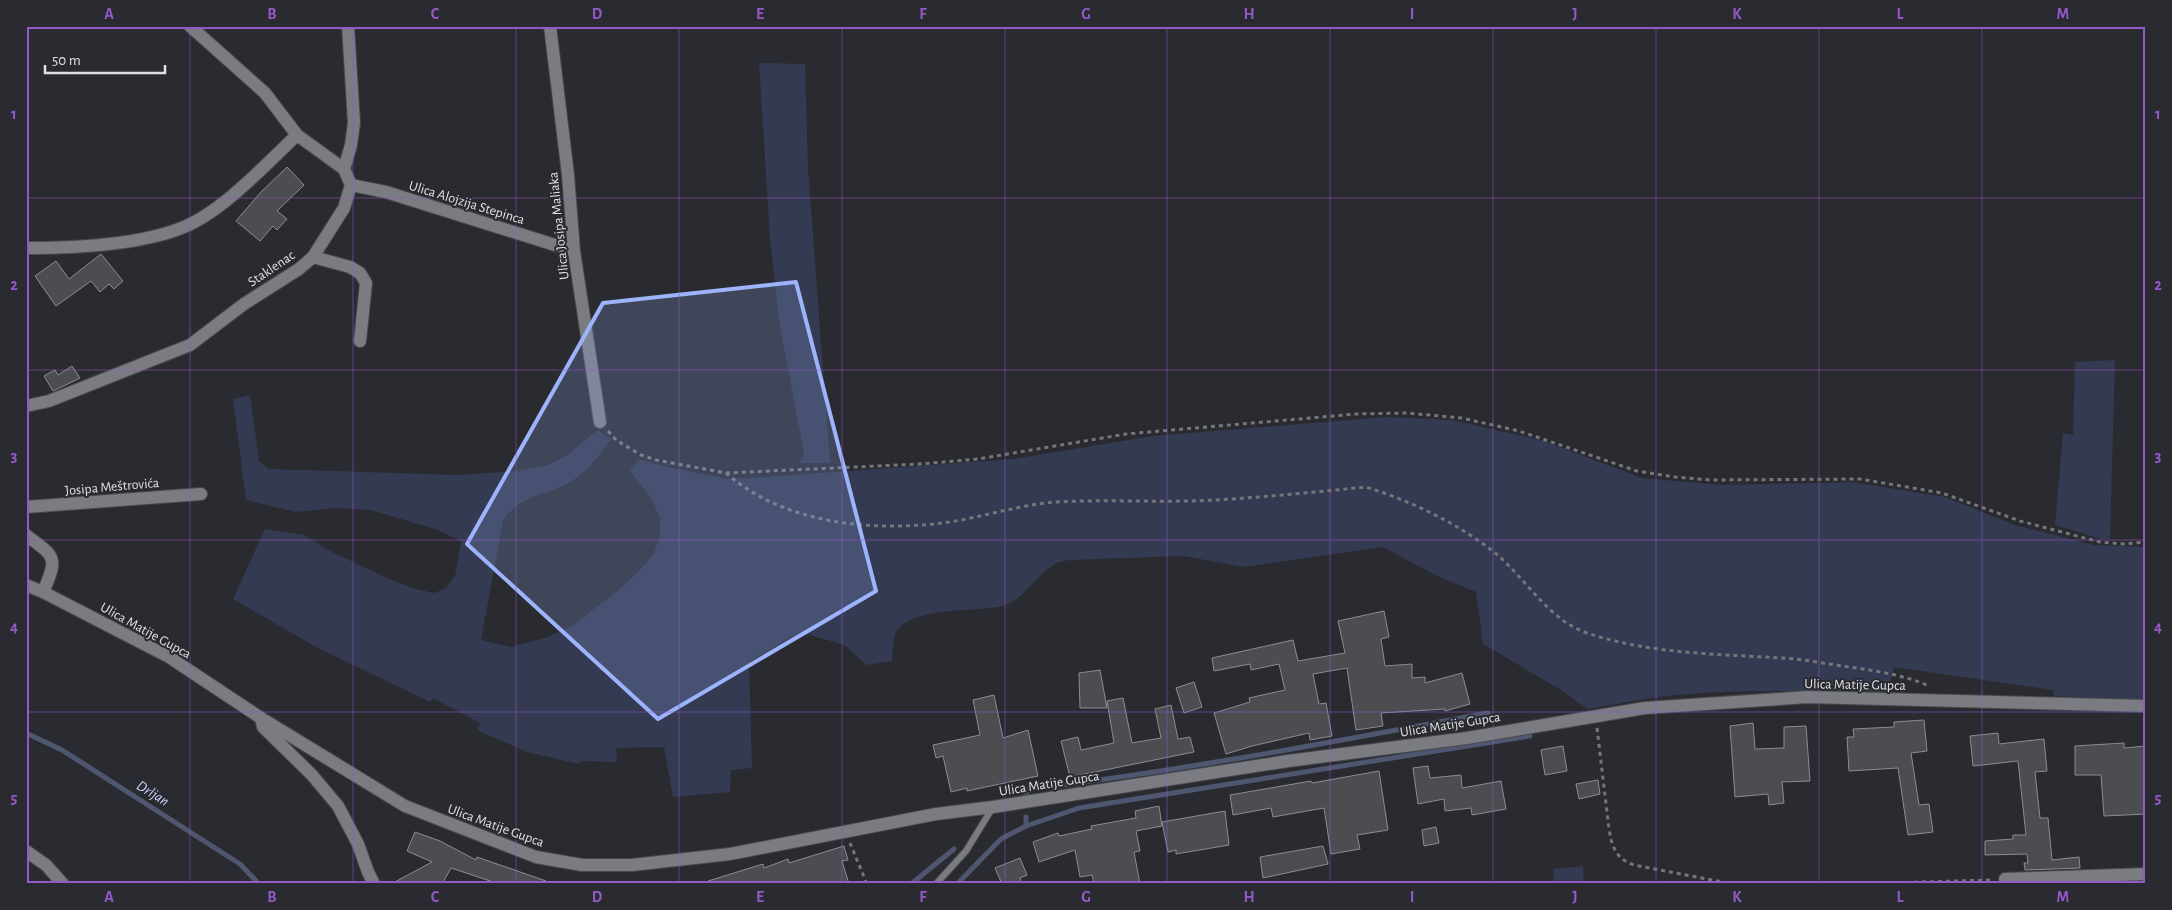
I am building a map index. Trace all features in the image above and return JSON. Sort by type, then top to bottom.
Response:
[{"type":"street","points":[[190,26],[265,93],[297,135],[344,169],[351,185]]},
{"type":"street","points":[[344,169],[351,145],[354,123],[348,26]]},
{"type":"street","name":"Ulica Josipa Maliaka","points":[[550,26],[568,175],[574,251],[600,422]]},
{"type":"street","points":[[26,248],[56,247],[153,237],[186,226],[216,207],[297,135]]},
{"type":"street","name":"Ulica Alojzija Stepinca","points":[[351,185],[386,192],[574,251]]},
{"type":"street","name":"Staklenac","points":[[26,406],[49,400],[190,345],[244,304],[299,269],[313,257],[344,208],[351,185]]},
{"type":"street","points":[[313,257],[350,267],[360,273],[366,283],[360,341]]},
{"type":"street","name":"Josipa Meštrovića","points":[[26,507],[201,494]]},
{"type":"street","points":[[26,535],[52,556],[54,568],[44,592]]},
{"type":"street","name":"Ulica Matije Gupca","points":[[26,585],[44,592],[169,657],[261,718],[405,806],[536,857],[582,865],[632,865],[730,854],[936,814],[993,808],[1288,761],[1467,738],[1595,715],[1685,704],[1808,697],[2146,706]]},
{"type":"street","points":[[261,718],[263,727],[312,775],[338,806],[358,844],[374,884]]},
{"type":"street","points":[[26,851],[46,865],[63,884]]},
{"type":"street","points":[[2004,879],[2146,874]]},
{"type":"lane","points":[[936,884],[966,852],[993,808]]},
{"type":"path","points":[[600,422],[616,440],[641,455],[656,460],[726,473],[958,460],[1036,450],[1126,434],[1356,414],[1407,412],[1462,418],[1518,431],[1636,471],[1710,480],[1860,479],[1942,493],[2020,521],[2100,542],[2122,544],[2146,542]]},
{"type":"path","points":[[726,473],[747,489],[802,515],[840,523],[887,525],[934,524],[1028,505],[1058,502],[1215,500],[1366,487],[1390,494],[1473,537],[1502,559],[1551,611],[1568,624],[1586,633],[1634,645],[1675,651],[1784,658],[1864,669],[1909,678],[1929,686]]},
{"type":"path","points":[[1595,715],[1609,829],[1617,856],[1624,862],[1634,865],[1733,884]]},
{"type":"path","points":[[845,831],[867,884]]},
{"type":"path","points":[[1850,884],[2004,879]]},
{"type":"highlighted area","points":[[796,282],[876,591],[658,719],[467,544],[603,303]]},
{"type":"shaded area","points":[[759,63],[805,64],[808,168],[830,463],[799,463],[804,455],[803,447],[780,327],[770,240]]},
{"type":"shaded area","points":[[2115,360],[2110,539],[2101,539],[2055,525],[2063,433],[2073,435],[2075,362]]},
{"type":"shaded area","points":[[250,395],[259,461],[269,469],[457,475],[518,471],[548,465],[566,456],[598,430],[611,439],[592,464],[575,479],[559,488],[524,501],[510,512],[503,521],[481,640],[510,647],[545,638],[572,626],[620,589],[642,568],[654,553],[660,537],[660,518],[653,501],[630,470],[639,459],[667,467],[728,479],[1013,459],[1153,436],[1386,417],[1451,420],[1541,440],[1642,478],[1722,485],[1853,482],[1945,497],[2015,525],[2094,545],[2146,547],[2146,700],[2054,696],[2053,690],[1894,667],[1887,695],[1788,691],[1714,692],[1664,696],[1587,709],[1561,690],[1483,644],[1476,592],[1437,576],[1383,547],[1244,567],[1183,556],[1070,560],[1054,565],[1023,594],[1010,603],[990,608],[927,614],[902,625],[895,635],[892,661],[866,665],[845,645],[806,634],[792,636],[749,662],[752,768],[731,770],[730,792],[673,797],[664,747],[616,748],[617,762],[582,761],[579,764],[527,752],[477,730],[480,723],[433,698],[430,702],[316,647],[233,599],[265,529],[304,535],[330,551],[387,578],[416,589],[434,593],[446,588],[455,576],[461,541],[438,530],[371,510],[336,508],[296,512],[246,500],[233,399]]},
{"type":"shaded area","points":[[1583,866],[1584,884],[1554,884],[1553,869]]},
{"type":"building","points":[[287,167],[304,185],[277,211],[287,219],[277,230],[273,226],[260,241],[236,221],[261,192]]},
{"type":"building","points":[[101,254],[123,281],[114,289],[109,284],[100,292],[91,281],[56,306],[35,276],[56,261],[69,279]]},
{"type":"building","points":[[72,366],[80,378],[53,391],[44,376],[55,370],[58,375]]},
{"type":"building","points":[[1384,611],[1389,637],[1381,639],[1385,666],[1412,664],[1412,678],[1425,677],[1425,683],[1462,673],[1470,704],[1445,711],[1445,709],[1381,713],[1383,726],[1356,730],[1347,668],[1313,674],[1319,704],[1326,703],[1332,736],[1310,740],[1309,733],[1226,754],[1214,713],[1250,702],[1249,698],[1285,690],[1279,664],[1251,670],[1250,664],[1214,671],[1212,658],[1293,640],[1298,661],[1345,653],[1338,621]]},
{"type":"building","points":[[1100,670],[1107,708],[1080,708],[1079,673]]},
{"type":"building","points":[[1194,682],[1202,707],[1184,713],[1176,688]]},
{"type":"building","points":[[994,695],[1003,738],[1028,730],[1038,776],[967,791],[967,788],[951,792],[943,756],[936,758],[933,745],[980,735],[973,700]]},
{"type":"building","points":[[1123,698],[1132,743],[1161,738],[1155,709],[1171,705],[1178,739],[1190,737],[1194,752],[1070,777],[1061,741],[1078,737],[1081,750],[1114,743],[1107,701]]},
{"type":"building","points":[[1924,720],[1927,751],[1911,753],[1919,805],[1929,804],[1933,832],[1908,835],[1898,768],[1849,771],[1847,737],[1854,737],[1853,729],[1894,727],[1894,722]]},
{"type":"building","points":[[1753,723],[1755,749],[1784,748],[1784,727],[1806,726],[1810,781],[1782,782],[1784,803],[1769,805],[1768,794],[1735,797],[1730,726]]},
{"type":"building","points":[[1998,733],[1999,744],[2044,739],[2047,771],[2035,772],[2040,818],[2048,818],[2052,860],[2079,857],[2080,868],[2025,870],[2024,863],[2028,863],[2027,854],[1985,855],[1985,841],[2013,839],[2013,835],[2026,835],[2018,761],[1973,766],[1970,736]]},
{"type":"building","points":[[2124,743],[2124,748],[2146,746],[2146,814],[2104,816],[2101,775],[2075,775],[2075,746]]},
{"type":"building","points":[[1563,746],[1567,771],[1545,775],[1541,750]]},
{"type":"building","points":[[1428,766],[1430,778],[1461,775],[1462,788],[1501,781],[1506,809],[1472,815],[1471,808],[1445,811],[1444,799],[1418,804],[1413,768]]},
{"type":"building","points":[[1379,771],[1388,830],[1357,835],[1360,849],[1331,854],[1324,808],[1273,817],[1271,808],[1233,815],[1230,795]]},
{"type":"building","points":[[1598,780],[1600,794],[1579,799],[1576,784]]},
{"type":"building","points":[[1159,806],[1162,826],[1136,831],[1140,851],[1134,852],[1140,884],[1094,884],[1092,875],[1080,877],[1075,850],[1039,862],[1033,842],[1058,833],[1059,836],[1092,829],[1091,826],[1136,818],[1135,811]]},
{"type":"building","points":[[1225,811],[1229,845],[1176,854],[1176,850],[1168,852],[1162,822]]},
{"type":"building","points":[[1436,827],[1439,843],[1424,846],[1422,830]]},
{"type":"building","points":[[415,832],[440,841],[476,860],[477,857],[546,881],[546,884],[499,884],[451,868],[442,884],[391,884],[432,862],[407,851]]},
{"type":"building","points":[[844,846],[848,860],[842,861],[849,884],[709,884],[708,881],[763,864],[764,868],[788,859],[789,863]]},
{"type":"building","points":[[1323,846],[1328,864],[1263,878],[1260,857]]},
{"type":"building","points":[[1020,858],[1027,875],[1020,878],[1022,884],[1002,884],[995,868]]},
{"type":"waterway","points":[[1026,794],[1029,789],[1087,782],[1317,745],[1488,713]]},
{"type":"waterway","name":"Drljan","points":[[26,733],[62,750],[240,864],[259,884]]},
{"type":"waterway","points":[[957,884],[1001,839],[1026,826],[1079,808],[1530,736]]},
{"type":"waterway","points":[[1026,817],[1026,826]]},
{"type":"waterway","points":[[911,884],[954,849]]}]
